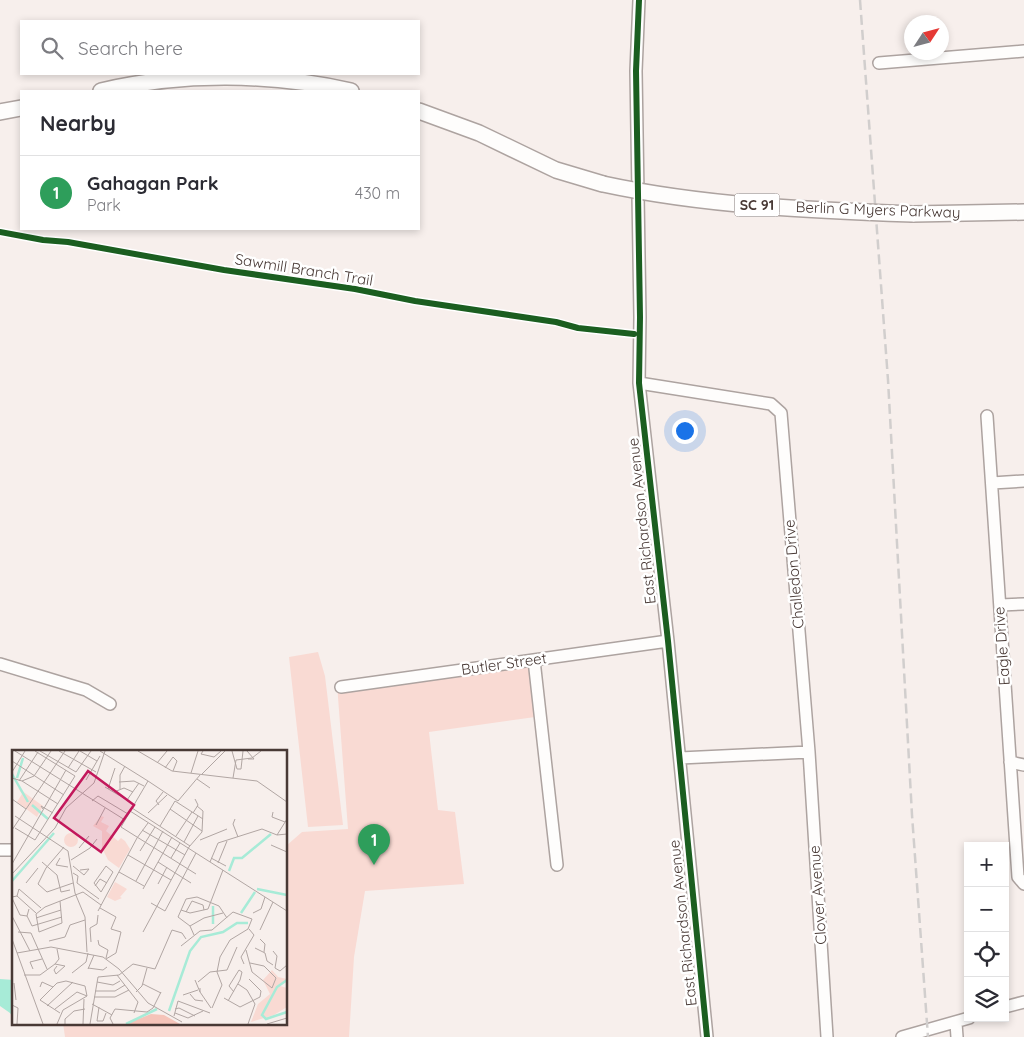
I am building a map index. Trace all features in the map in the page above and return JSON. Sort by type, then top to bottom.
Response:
[{"type":"main road","points":[[105,90],[130,84],[174,79],[221,77],[268,79],[344,90]]},
{"type":"main road","points":[[0,112],[20,108]]},
{"type":"main road","name":"Berlin G Myers Parkway","points":[[420,111],[479,133],[556,170],[604,184],[650,194],[700,200],[913,214],[1024,212]]},
{"type":"street","name":"East Richardson Avenue","points":[[639,0],[636,71],[640,317],[639,383],[668,641],[707,1037]]},
{"type":"street","points":[[879,63],[1024,51]]},
{"type":"street","name":"Challedon Drive","points":[[639,383],[771,404],[781,413],[808,752]]},
{"type":"street","name":"Eagle Drive","points":[[987,416],[1010,762],[1021,880]]},
{"type":"street","points":[[992,483],[1024,481]]},
{"type":"street","points":[[1000,605],[1024,604]]},
{"type":"street","name":"Butler Street","points":[[341,687],[668,641]]},
{"type":"street","points":[[534,660],[557,866]]},
{"type":"street","points":[[0,664],[86,690],[110,704]]},
{"type":"street","points":[[680,758],[808,752]]},
{"type":"street","name":"Clover Avenue","points":[[808,752],[827,1037]]},
{"type":"street","points":[[1010,762],[1024,765]]},
{"type":"street","points":[[1009,1006],[1024,1002]]},
{"type":"street","points":[[902,1037],[964,1020]]},
{"type":"street","points":[[956,1023],[957,1037]]},
{"type":"shaded area","points":[[318,652],[325,676],[343,825],[308,827],[289,657]]},
{"type":"shaded area","points":[[530,664],[535,717],[429,732],[438,810],[455,812],[464,884],[365,891],[354,957],[349,1037],[65,1037],[63,1024],[288,1024],[288,844],[302,832],[348,829],[337,684]]},
{"type":"shaded area","points":[[0,979],[12,980],[12,1016],[0,1006]]},
{"type":"railway","points":[[860,0],[888,380],[912,815],[928,1037]]},
{"type":"cycle path","points":[[639,0],[636,71],[640,317],[639,383],[668,641],[707,1037]]},
{"type":"cycle path","name":"Sawmill Branch Trail","points":[[0,232],[43,240],[68,242],[224,270],[355,289],[415,301],[556,322],[578,328],[634,334]]},
{"type":"place","name":"Gahagan Park","points":[[374,865]]}]
